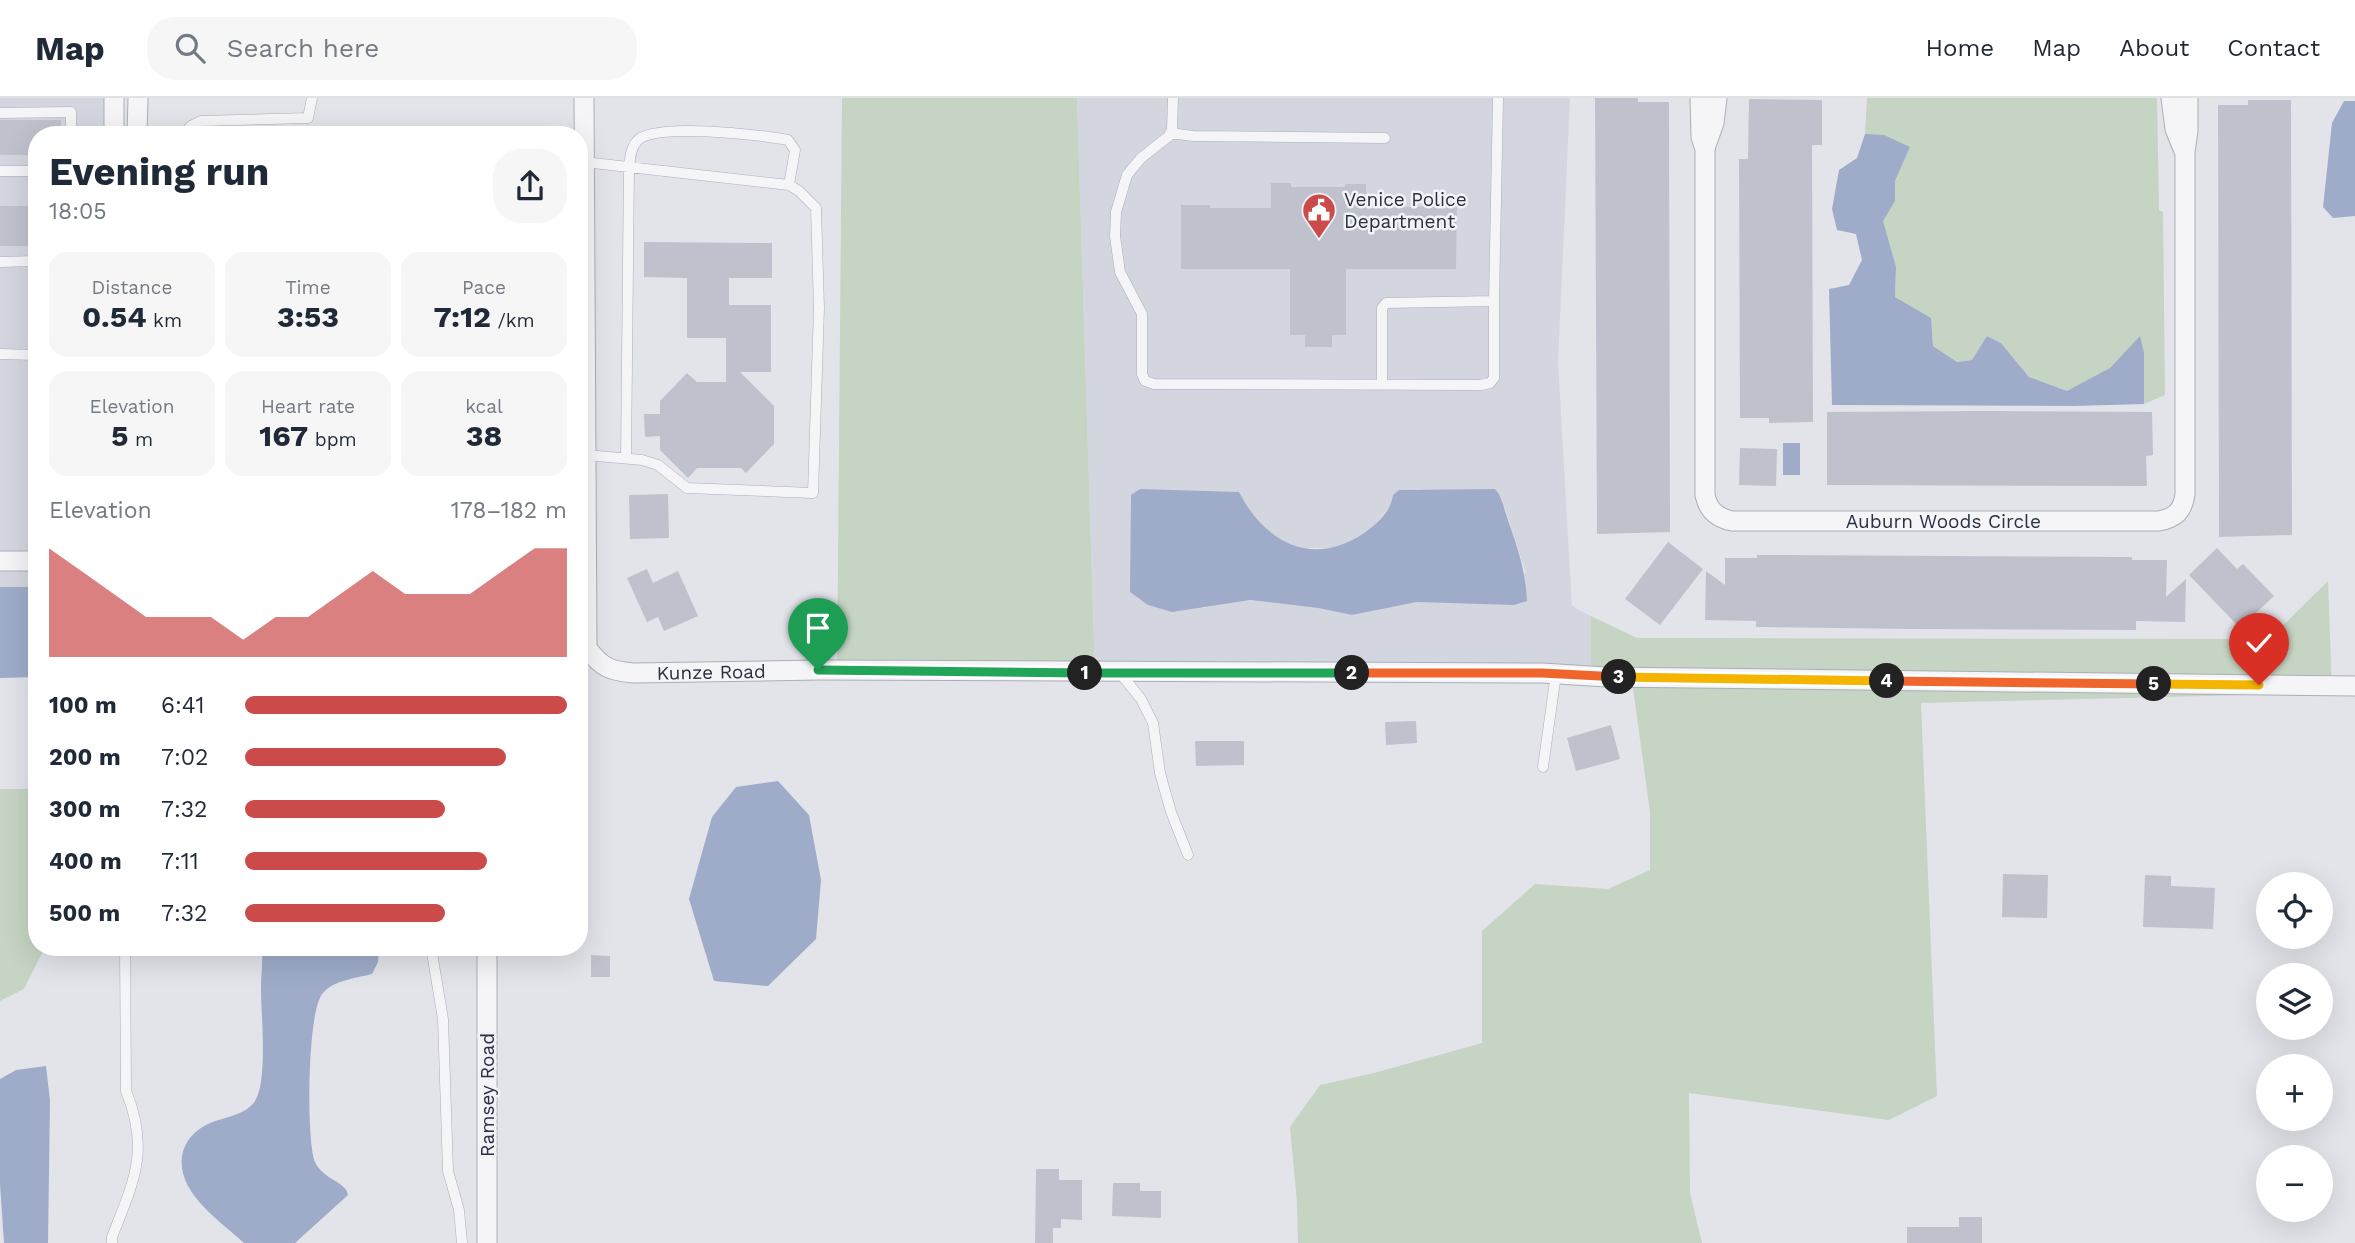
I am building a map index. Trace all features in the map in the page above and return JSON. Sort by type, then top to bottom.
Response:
[{"type":"street","points":[[114,98],[114,126]]},
{"type":"street","points":[[138,98],[138,126]]},
{"type":"street","points":[[584,98],[584,126]]},
{"type":"street","name":"Auburn Woods Circle","points":[[1700,98],[1701,137],[1705,149],[1705,495],[1713,511],[1721,518],[1732,521],[2159,522],[2172,518],[2181,509],[2185,494],[2185,152],[2188,98]]},
{"type":"street","name":"Auburn Woods Circle","points":[[1705,149],[1714,123],[1717,98]]},
{"type":"street","name":"Auburn Woods Circle","points":[[2171,98],[2175,130],[2185,152]]},
{"type":"street","points":[[0,561],[28,561]]},
{"type":"street","name":"Kunze Road","points":[[588,654],[609,669],[626,672],[830,670],[1556,674],[2355,686]]},
{"type":"street","name":"Ramsey Road","points":[[487,956],[487,1243]]},
{"type":"lane","points":[[191,126],[201,121],[309,118],[312,98]]},
{"type":"lane","points":[[1173,98],[1170,133],[1127,175],[1116,212],[1115,236],[1120,272],[1142,314],[1142,374],[1145,381],[1154,384],[1490,383],[1494,378],[1498,98]]},
{"type":"lane","points":[[0,113],[71,112],[71,126]]},
{"type":"lane","points":[[626,458],[629,167],[638,140],[651,133],[730,131],[788,139],[795,150],[789,185]]},
{"type":"lane","points":[[1170,133],[1193,136],[1385,138]]},
{"type":"lane","points":[[588,162],[789,185],[799,191],[816,208],[819,308],[813,493],[687,488],[658,465],[642,460],[588,454]]},
{"type":"lane","points":[[0,171],[28,171]]},
{"type":"lane","points":[[0,262],[28,261]]},
{"type":"lane","points":[[1382,384],[1382,308],[1386,303],[1494,301]]},
{"type":"lane","points":[[0,354],[28,355]]},
{"type":"lane","points":[[1120,673],[1141,699],[1153,723],[1160,773],[1171,813],[1188,855]]},
{"type":"lane","points":[[1543,767],[1556,674]]},
{"type":"lane","points":[[111,1243],[138,1164],[139,1141],[134,1110],[126,1090],[125,956]]},
{"type":"lane","points":[[432,956],[443,1019],[448,1171],[459,1210],[462,1243]]},
{"type":"shaded area","points":[[0,98],[116,98],[115,126],[28,126],[28,587],[0,587]]},
{"type":"shaded area","points":[[1077,98],[1570,98],[1558,362],[1572,606],[1591,616],[1591,667],[1095,677]],"holes":[[[1417,489],[1501,497],[1526,573],[1444,602],[1417,602],[1352,615],[1250,600],[1204,608],[1130,591],[1137,493],[1239,492],[1250,513],[1266,531],[1300,548],[1335,548],[1349,543],[1375,525],[1392,503]]]},
{"type":"green space","points":[[842,98],[1077,98],[1095,677],[837,680]]},
{"type":"green space","points":[[1867,98],[2157,98],[2159,210],[2163,212],[2165,395],[2144,404],[2144,353],[2067,391],[2029,377],[2001,343],[1987,336],[1973,360],[1957,362],[1933,346],[1931,318],[1895,297],[1896,267],[1882,220],[1895,201],[1895,181],[1910,147],[1865,134]]},
{"type":"green space","points":[[2328,581],[2332,693],[1921,703],[1937,1096],[1889,1120],[1689,1093],[1690,1193],[1702,1243],[1298,1243],[1290,1127],[1320,1085],[1482,1043],[1482,931],[1535,884],[1608,889],[1650,870],[1650,812],[1630,666],[1591,667],[1591,616],[1637,638],[2269,639]]},
{"type":"green space","points":[[0,789],[28,789],[28,956],[40,956],[24,989],[0,1001]]},
{"type":"water","points":[[2344,101],[2355,101],[2355,216],[2333,218],[2323,207],[2332,123]]},
{"type":"water","points":[[1865,134],[1884,135],[1910,147],[1895,181],[1895,201],[1883,221],[1896,267],[1895,297],[1931,318],[1933,346],[1957,362],[1972,360],[1987,336],[2001,343],[2029,377],[2067,391],[2110,368],[2140,336],[2144,353],[2144,404],[1832,405],[1829,289],[1849,285],[1862,260],[1856,234],[1837,230],[1832,209],[1839,170],[1857,158]]},
{"type":"water","points":[[1783,443],[1800,443],[1800,475],[1783,475]]},
{"type":"water","points":[[1140,489],[1239,492],[1262,525],[1277,537],[1292,545],[1327,549],[1345,543],[1374,526],[1383,517],[1393,495],[1399,490],[1495,489],[1502,501],[1520,557],[1527,601],[1514,605],[1417,602],[1352,615],[1250,600],[1172,612],[1148,605],[1130,592],[1131,495]]},
{"type":"water","points":[[0,587],[28,587],[28,677],[0,678]]},
{"type":"water","points":[[778,781],[809,815],[821,880],[816,939],[768,986],[714,981],[689,899],[712,817],[736,787]]},
{"type":"water","points":[[262,956],[378,956],[372,974],[333,985],[323,993],[318,1004],[311,1048],[309,1104],[312,1149],[319,1168],[343,1186],[348,1195],[295,1243],[244,1243],[202,1205],[186,1182],[182,1169],[183,1151],[195,1133],[208,1124],[246,1110],[255,1101],[263,1063]]},
{"type":"water","points":[[46,1066],[50,1100],[48,1243],[4,1243],[0,1184],[0,1079],[16,1070]]},
{"type":"building","points":[[1595,98],[1638,98],[1638,102],[1669,102],[1670,532],[1597,534]]},
{"type":"building","points":[[1749,99],[1822,100],[1822,145],[1812,145],[1813,422],[1769,423],[1769,418],[1740,418],[1739,159],[1748,159]]},
{"type":"building","points":[[2248,100],[2291,100],[2292,535],[2219,537],[2218,105],[2248,105]]},
{"type":"building","points":[[0,120],[61,120],[61,126],[28,126],[28,155],[0,155]]},
{"type":"building","name":"Venice Police Department","points":[[1271,183],[1291,183],[1291,187],[1345,187],[1345,184],[1366,184],[1366,208],[1457,206],[1456,269],[1346,269],[1346,335],[1332,335],[1332,347],[1305,347],[1305,335],[1290,335],[1290,269],[1181,269],[1181,205],[1271,208]]},
{"type":"building","points":[[0,206],[28,206],[28,246],[0,246]]},
{"type":"building","points":[[644,242],[772,243],[772,278],[729,278],[729,305],[771,305],[771,372],[740,372],[774,406],[774,444],[746,473],[741,468],[697,468],[688,478],[660,450],[660,436],[645,437],[644,414],[660,414],[660,401],[687,373],[697,382],[726,382],[726,338],[687,338],[687,278],[644,277]]},
{"type":"building","points":[[1827,412],[2152,412],[2153,455],[2146,456],[2147,486],[1827,485]]},
{"type":"building","points":[[1740,448],[1777,449],[1776,486],[1739,485]]},
{"type":"building","points":[[668,494],[669,538],[630,539],[629,495]]},
{"type":"building","points":[[1668,542],[1703,569],[1660,625],[1625,599]]},
{"type":"building","points":[[2217,548],[2237,569],[2243,564],[2274,596],[2240,628],[2189,575]]},
{"type":"building","points":[[1757,555],[2132,557],[2132,560],[2167,560],[2166,597],[2186,579],[2185,622],[2136,621],[2136,630],[1756,627],[1756,621],[1705,620],[1706,571],[1725,585],[1725,558],[1757,558]]},
{"type":"building","points":[[647,569],[653,583],[678,571],[698,616],[664,631],[658,617],[647,622],[627,578]]},
{"type":"building","points":[[1416,721],[1417,743],[1386,745],[1385,722]]},
{"type":"building","points":[[1611,725],[1620,759],[1576,771],[1567,738]]},
{"type":"building","points":[[1195,741],[1244,741],[1244,765],[1196,766]]},
{"type":"building","points":[[2003,874],[2048,875],[2047,918],[2002,917]]},
{"type":"building","points":[[2145,875],[2171,876],[2171,886],[2215,888],[2213,929],[2143,927]]},
{"type":"building","points":[[591,955],[610,956],[610,977],[591,977]]},
{"type":"building","points":[[1036,1169],[1059,1169],[1059,1180],[1082,1180],[1082,1220],[1061,1219],[1061,1228],[1053,1228],[1053,1243],[1035,1243]]},
{"type":"building","points":[[1113,1183],[1140,1183],[1140,1191],[1161,1191],[1161,1218],[1112,1216]]},
{"type":"building","points":[[1959,1217],[1982,1217],[1982,1243],[1907,1243],[1907,1227],[1959,1227]]},
{"type":"place","name":"Venice Police Department","points":[[1319,240]]},
{"type":"route","points":[[818,670],[1542,673],[1606,677],[2259,685]]}]
